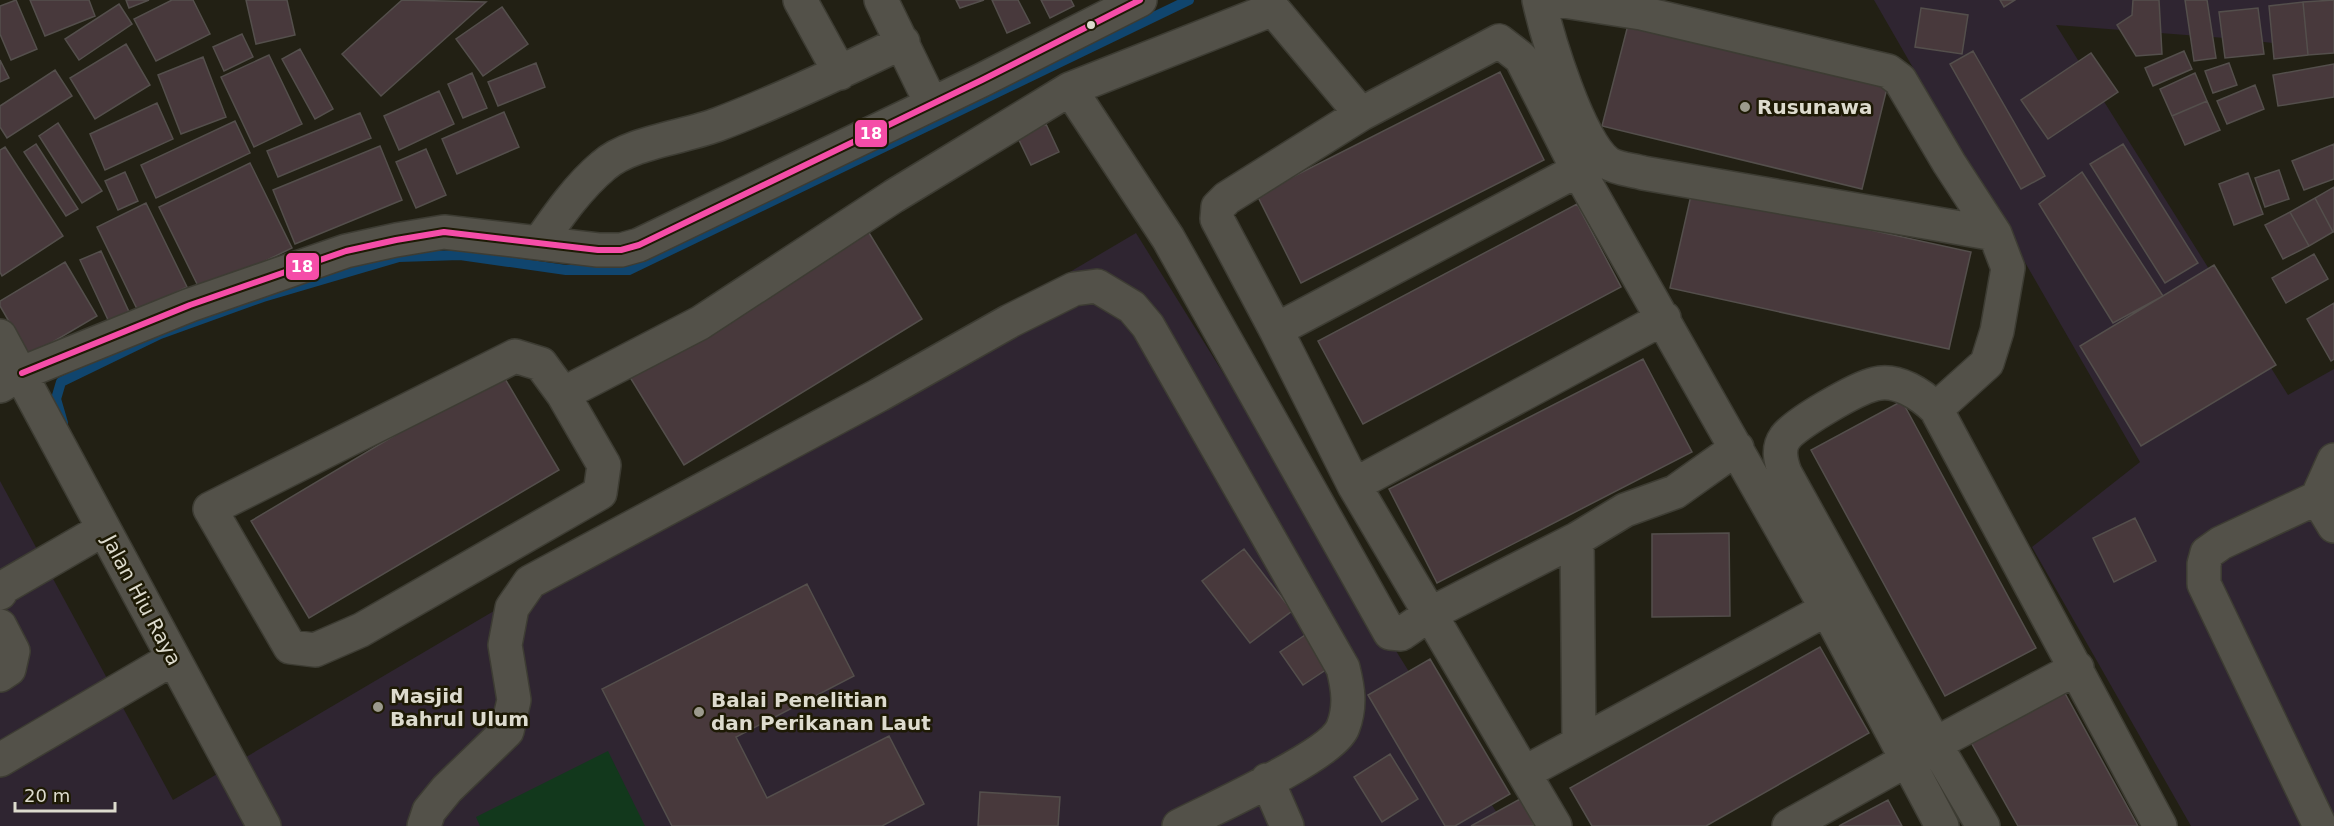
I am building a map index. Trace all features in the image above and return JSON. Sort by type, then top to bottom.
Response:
[{"type":"street","points":[[800,0],[840,73]]},
{"type":"street","points":[[881,0],[931,103]]},
{"type":"street","points":[[11,380],[190,305],[346,251],[444,232],[598,250],[621,250],[639,245],[1140,0]]},
{"type":"street","points":[[1539,0],[1548,40],[1586,131],[1588,161]]},
{"type":"street","points":[[1557,0],[1641,13],[1888,71],[1900,80],[1949,163],[1995,234],[2008,268],[1997,331],[1987,363],[1936,409]]},
{"type":"street","points":[[563,394],[700,323],[894,196],[1070,89],[1271,4],[1361,114]]},
{"type":"street","points":[[1555,826],[1354,485],[1276,330],[1216,219],[1218,207],[1227,198],[1361,114],[1499,41],[1521,58],[1588,161],[1664,318],[1827,609],[1942,826]]},
{"type":"street","points":[[539,243],[561,211],[604,164],[634,150],[718,124],[840,73],[903,42]]},
{"type":"street","points":[[1070,89],[1168,238],[1390,633],[1401,634],[1430,614],[1577,539],[1625,510],[1686,486],[1737,448]]},
{"type":"street","points":[[1276,330],[1588,161],[1643,173],[1995,234]]},
{"type":"street","points":[[424,826],[429,811],[447,789],[507,731],[514,700],[505,645],[512,608],[530,582],[879,395],[1010,321],[1074,289],[1097,286],[1132,307],[1148,326],[1342,668],[1349,694],[1343,729],[1319,752],[1179,826]]},
{"type":"street","points":[[1354,485],[1664,318]]},
{"type":"street","name":"Jalan Hiu Raya","points":[[0,336],[11,380],[104,530],[264,826]]},
{"type":"street","points":[[515,356],[541,364],[563,394],[604,465],[600,493],[361,630],[315,650],[290,647],[210,509],[515,356]]},
{"type":"street","points":[[1983,826],[1785,473],[1780,450],[1783,440],[1792,429],[1834,403],[1876,383],[1900,386],[1922,394],[1936,409],[2160,826]]},
{"type":"street","points":[[2320,826],[2204,584],[2203,574],[2207,553],[2221,543],[2317,498],[2334,460]]},
{"type":"street","points":[[2317,498],[2334,526]]},
{"type":"street","points":[[0,593],[4,587],[104,530]]},
{"type":"street","points":[[1577,539],[1579,743]]},
{"type":"street","points":[[1524,773],[1827,609]]},
{"type":"street","points":[[0,626],[13,651],[9,669],[0,675]]},
{"type":"street","points":[[0,760],[172,659]]},
{"type":"street","points":[[1935,744],[2077,668]]},
{"type":"street","points":[[1789,826],[1906,760]]},
{"type":"street","points":[[1267,780],[1287,826]]},
{"type":"shaded area","points":[[1874,0],[2334,0],[2334,50],[2238,39],[2056,25],[2288,395],[2334,369],[2334,826],[2191,826],[2032,547],[2140,462]]},
{"type":"shaded area","points":[[1136,233],[1505,826],[0,826],[0,481],[173,800]]},
{"type":"green space","points":[[608,751],[645,826],[480,826],[476,817]]},
{"type":"building","points":[[16,0],[37,49],[11,60],[0,34],[0,6]]},
{"type":"building","points":[[30,0],[89,0],[95,16],[45,36]]},
{"type":"building","points":[[126,0],[149,0],[129,8]]},
{"type":"building","points":[[172,0],[193,0],[210,34],[156,61],[134,19]]},
{"type":"building","points":[[246,0],[287,0],[295,35],[256,44]]},
{"type":"building","points":[[402,0],[486,2],[381,96],[342,54]]},
{"type":"building","points":[[956,0],[984,0],[960,8]]},
{"type":"building","points":[[992,0],[1018,0],[1030,23],[1007,33]]},
{"type":"building","points":[[1041,0],[1071,0],[1074,6],[1050,18]]},
{"type":"building","points":[[2000,0],[2015,0],[2004,7]]},
{"type":"building","points":[[2133,0],[2159,0],[2162,54],[2136,56],[2117,25],[2132,15]]},
{"type":"building","points":[[2185,0],[2207,0],[2216,58],[2194,61]]},
{"type":"building","points":[[2334,0],[2334,53],[2308,55],[2303,2]]},
{"type":"building","points":[[2303,2],[2308,55],[2274,59],[2269,6]]},
{"type":"building","points":[[119,4],[132,24],[79,60],[65,39]]},
{"type":"building","points":[[502,7],[528,44],[483,76],[456,39]]},
{"type":"building","points":[[1921,8],[1968,15],[1962,54],[1915,47]]},
{"type":"building","points":[[2258,8],[2264,54],[2225,58],[2219,12]]},
{"type":"building","name":"Rusunawa","points":[[1628,25],[1887,88],[1862,189],[1602,126]]},
{"type":"building","points":[[242,34],[253,57],[224,71],[213,47]]},
{"type":"building","points":[[126,44],[150,85],[95,119],[70,78]]},
{"type":"building","points":[[300,49],[333,109],[315,119],[282,59]]},
{"type":"building","points":[[1973,51],[2045,176],[2021,189],[1950,64]]},
{"type":"building","points":[[2184,51],[2192,69],[2153,86],[2145,68]]},
{"type":"building","points":[[2091,53],[2118,92],[2048,139],[2021,100]]},
{"type":"building","points":[[269,55],[302,124],[254,147],[221,77]]},
{"type":"building","points":[[203,57],[226,117],[181,134],[158,75]]},
{"type":"building","points":[[0,60],[9,78],[0,82]]},
{"type":"building","points":[[536,63],[545,87],[498,106],[488,82]]},
{"type":"building","points":[[2229,63],[2237,85],[2213,93],[2205,71]]},
{"type":"building","points":[[2334,64],[2334,97],[2278,106],[2273,75]]},
{"type":"building","points":[[55,70],[72,96],[7,138],[0,127],[0,106]]},
{"type":"building","points":[[1500,72],[1544,160],[1301,283],[1257,195]]},
{"type":"building","points":[[472,73],[487,108],[463,118],[448,84]]},
{"type":"building","points":[[2195,73],[2207,101],[2172,116],[2160,89]]},
{"type":"building","points":[[2255,85],[2264,109],[2227,124],[2217,101]]},
{"type":"building","points":[[439,91],[454,124],[399,150],[384,116]]},
{"type":"building","points":[[2207,101],[2220,130],[2185,145],[2172,116]]},
{"type":"building","points":[[157,103],[173,139],[105,170],[90,134]]},
{"type":"building","points":[[504,112],[519,147],[457,174],[442,139]]},
{"type":"building","points":[[360,113],[371,138],[278,177],[267,151]]},
{"type":"building","points":[[235,121],[250,153],[156,198],[141,165]]},
{"type":"building","points":[[58,123],[102,191],[82,203],[39,136]]},
{"type":"building","points":[[1046,124],[1059,152],[1031,165],[1018,138]]},
{"type":"building","points":[[36,144],[78,209],[66,216],[24,152]]},
{"type":"building","points":[[2123,144],[2198,263],[2165,283],[2090,164]]},
{"type":"building","points":[[2334,144],[2334,179],[2304,190],[2292,161]]},
{"type":"building","points":[[380,146],[402,200],[295,244],[273,190]]},
{"type":"building","points":[[5,147],[63,236],[2,276],[0,272],[0,150]]},
{"type":"building","points":[[426,149],[446,195],[416,208],[396,162]]},
{"type":"building","points":[[250,163],[292,248],[201,292],[159,207]]},
{"type":"building","points":[[2279,170],[2289,199],[2265,207],[2255,178]]},
{"type":"building","points":[[125,172],[138,201],[118,210],[105,181]]},
{"type":"building","points":[[2082,172],[2163,296],[2113,323],[2039,204]]},
{"type":"building","points":[[2248,173],[2263,214],[2234,225],[2219,184]]},
{"type":"building","points":[[2334,187],[2334,232],[2333,232],[2315,198]]},
{"type":"building","points":[[1692,191],[1971,252],[1949,349],[1670,288]]},
{"type":"building","points":[[2315,198],[2333,232],[2309,246],[2290,212]]},
{"type":"building","points":[[146,203],[187,287],[138,311],[97,227]]},
{"type":"building","points":[[1577,204],[1621,287],[1363,424],[1318,341]]},
{"type":"building","points":[[2290,212],[2309,246],[2283,259],[2265,225]]},
{"type":"building","points":[[866,228],[922,319],[684,465],[628,374]]},
{"type":"building","points":[[101,251],[130,314],[110,324],[80,260]]},
{"type":"building","points":[[2314,254],[2328,279],[2286,303],[2272,278]]},
{"type":"building","points":[[65,262],[97,316],[29,356],[0,306],[0,301]]},
{"type":"building","points":[[2214,265],[2276,365],[2141,446],[2080,346]]},
{"type":"building","points":[[2334,303],[2334,359],[2331,361],[2307,319]]},
{"type":"building","points":[[1643,359],[1692,452],[1437,583],[1389,489]]},
{"type":"building","points":[[501,372],[559,470],[309,618],[251,521]]},
{"type":"building","points":[[1902,401],[2036,648],[1945,696],[1811,450]]},
{"type":"building","points":[[2135,518],[2156,561],[2114,582],[2093,538]]},
{"type":"building","points":[[1729,533],[1730,616],[1652,617],[1652,534]]},
{"type":"building","points":[[1244,549],[1292,611],[1250,643],[1202,581]]},
{"type":"building","name":"Balai Penelitian dan Perikanan Laut","points":[[807,584],[854,676],[736,737],[767,798],[889,736],[924,804],[882,826],[672,826],[602,689]]},
{"type":"building","points":[[1311,631],[1333,665],[1303,685],[1280,652]]},
{"type":"building","points":[[1820,647],[1869,733],[1706,826],[1592,826],[1570,788]]},
{"type":"building","points":[[1430,659],[1510,794],[1455,826],[1445,826],[1368,695]]},
{"type":"building","points":[[2061,686],[2138,826],[2018,826],[1968,737]]},
{"type":"building","points":[[1390,754],[1418,799],[1382,822],[1354,777]]},
{"type":"building","points":[[980,792],[1060,797],[1058,826],[978,826]]},
{"type":"building","points":[[1520,799],[1535,826],[1471,826]]},
{"type":"building","points":[[1888,800],[1902,826],[1839,826]]},
{"type":"waterway","points":[[63,423],[56,399],[61,382],[160,334],[263,297],[399,257],[460,255],[566,270],[629,270],[1189,0]]},
{"type":"transit line","name":"18","points":[[22,373],[190,305],[346,251],[396,240],[444,232],[598,250],[621,250],[639,245],[982,80],[1140,0]]},
{"type":"place","name":"Rusunawa","points":[[1745,107]]},
{"type":"place","name":"Masjid Bahrul Ulum","points":[[378,707]]},
{"type":"place","name":"Balai Penelitian dan Perikanan Laut","points":[[699,712]]}]
